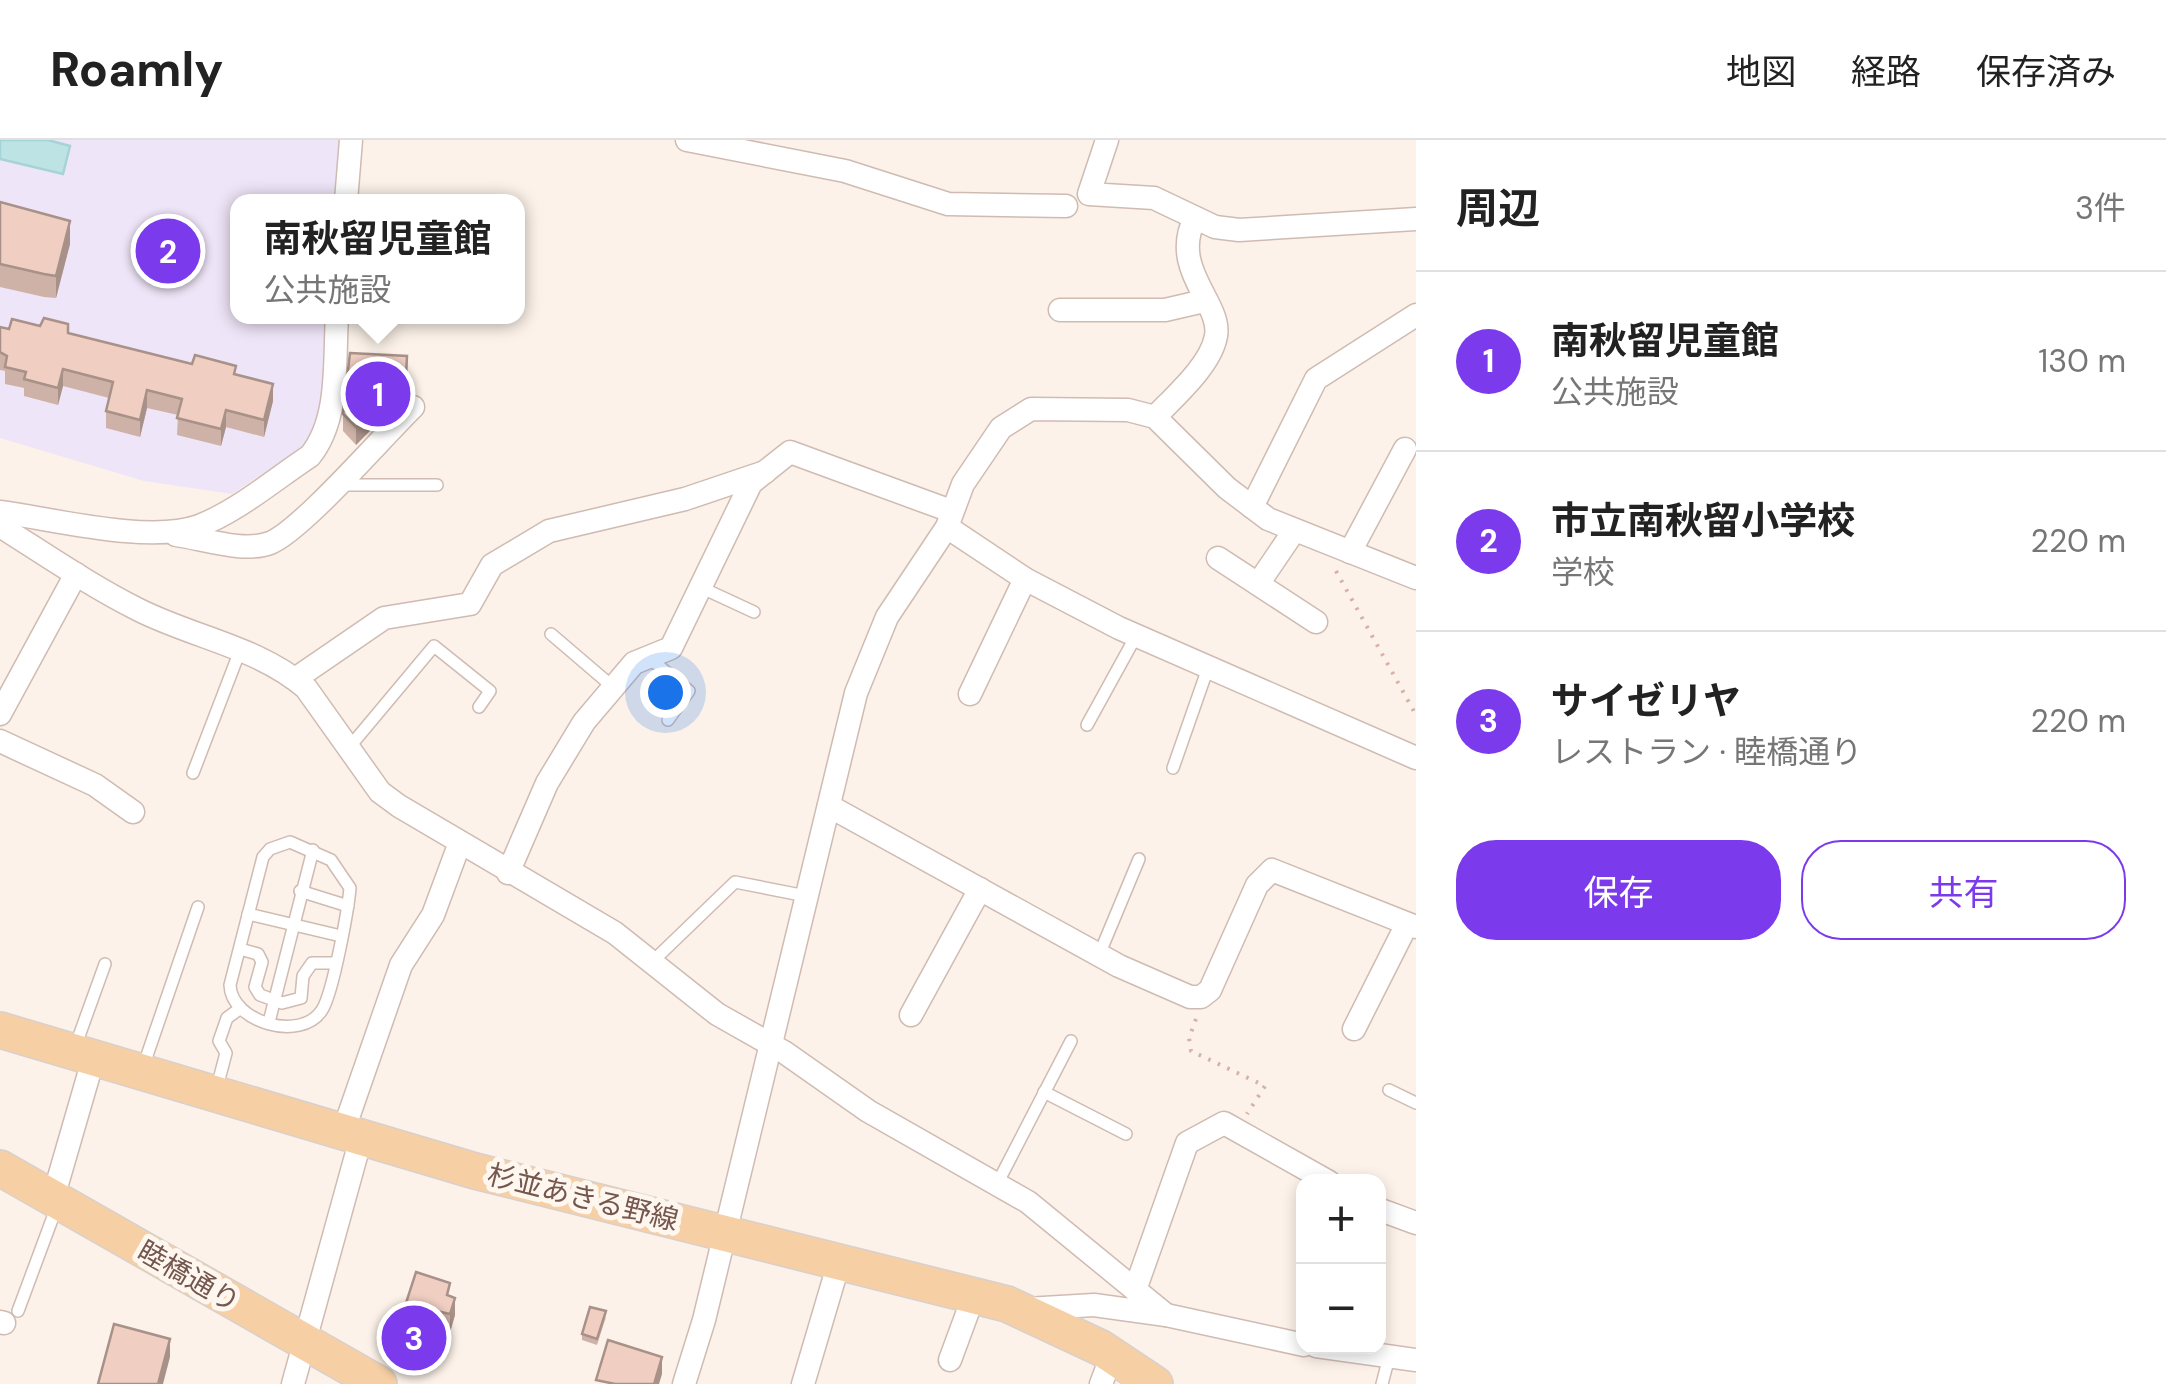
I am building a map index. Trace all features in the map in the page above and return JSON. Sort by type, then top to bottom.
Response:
[{"type":"main road","name":"杉並あきる野線","points":[[0,1030],[475,1171],[840,1259],[1022,1309],[1106,1370],[1155,1384]]},
{"type":"main road","name":"睦橋通り","points":[[0,1168],[379,1384]]},
{"type":"street","points":[[347,194],[350,140]]},
{"type":"street","points":[[687,140],[845,171],[948,204],[1066,206]]},
{"type":"street","points":[[1106,140],[1089,194],[1154,198],[1215,227],[1240,230],[1416,218]]},
{"type":"street","points":[[1155,417],[1189,380],[1216,341],[1217,329],[1190,265],[1186,235],[1195,218]]},
{"type":"street","points":[[1060,310],[1165,310],[1204,301]]},
{"type":"street","points":[[1252,508],[1316,378],[1416,315]]},
{"type":"street","points":[[133,529],[196,527],[310,456],[329,423],[336,324]]},
{"type":"street","points":[[0,512],[250,546],[271,542],[309,512],[413,407]]},
{"type":"street","points":[[684,1384],[726,1232],[768,1044],[856,694],[887,617],[949,520],[963,484],[1014,417],[1032,409],[1074,409],[1128,410],[1155,417],[1252,508],[1300,533],[1416,578]]},
{"type":"street","points":[[1350,552],[1402,447]]},
{"type":"street","points":[[508,872],[547,783],[584,722],[634,663],[670,648],[752,483],[790,452],[949,520],[1025,578],[1136,636],[1416,758]]},
{"type":"street","points":[[296,679],[384,618],[470,604],[492,565],[549,531],[686,499],[765,472]]},
{"type":"street","points":[[0,526],[141,611],[241,648],[296,679],[380,792],[459,845],[616,933],[717,1014],[868,1111],[1028,1202],[1166,1315]]},
{"type":"street","points":[[1258,584],[1300,533]]},
{"type":"street","points":[[1218,558],[1316,622]]},
{"type":"street","points":[[0,714],[76,574]]},
{"type":"street","points":[[970,694],[1025,578]]},
{"type":"street","points":[[0,741],[95,785],[133,812]]},
{"type":"street","points":[[829,806],[1099,954],[1190,997],[1201,997],[1210,990],[1256,884],[1272,870],[1411,925],[1354,1029]]},
{"type":"street","points":[[294,1384],[352,1135],[401,965],[433,916],[459,845]]},
{"type":"street","points":[[911,1014],[980,889]]},
{"type":"street","points":[[56,1200],[83,1057]]},
{"type":"street","points":[[1135,1290],[1187,1143],[1224,1124],[1315,1174]]},
{"type":"street","points":[[1386,1212],[1416,1224]]},
{"type":"street","points":[[803,1384],[840,1259]]},
{"type":"street","points":[[950,1360],[974,1295]]},
{"type":"street","points":[[1022,1309],[1094,1305],[1166,1315],[1296,1342]]},
{"type":"street","points":[[1368,1354],[1416,1360]]},
{"type":"lane","points":[[334,485],[437,486]]},
{"type":"lane","points":[[700,587],[754,612]]},
{"type":"lane","points":[[551,634],[613,687]]},
{"type":"lane","points":[[1087,725],[1136,636]]},
{"type":"lane","points":[[347,750],[434,646],[490,692],[479,706]]},
{"type":"lane","points":[[194,773],[241,648]]},
{"type":"lane","points":[[648,657],[690,691],[668,720]]},
{"type":"lane","points":[[1173,768],[1208,668]]},
{"type":"lane","points":[[290,842],[331,860],[346,877],[348,906],[325,1001],[314,1018],[294,1025],[268,1022],[238,1010],[230,986],[263,857],[270,849],[290,842]]},
{"type":"lane","points":[[268,1022],[313,850]]},
{"type":"lane","points":[[1099,954],[1139,859]]},
{"type":"lane","points":[[652,962],[736,882],[806,896]]},
{"type":"lane","points":[[300,890],[348,906]]},
{"type":"lane","points":[[140,1074],[198,907]]},
{"type":"lane","points":[[248,914],[340,936]]},
{"type":"lane","points":[[240,949],[258,954],[262,962],[255,987],[260,995],[274,1001],[300,998],[306,968],[323,960],[334,963]]},
{"type":"lane","points":[[83,1057],[105,964]]},
{"type":"lane","points":[[214,1095],[226,1053],[219,1041],[227,1018],[238,1010]]},
{"type":"lane","points":[[996,1184],[1070,1041]]},
{"type":"lane","points":[[1389,1090],[1416,1103]]},
{"type":"lane","points":[[1044,1092],[1126,1134]]},
{"type":"lane","points":[[7,1319],[56,1200]]},
{"type":"lane","points":[[1382,1384],[1388,1357]]},
{"type":"path","points":[[1300,533],[1345,582],[1416,715]]},
{"type":"path","points":[[1201,997],[1189,1038],[1191,1051],[1265,1086],[1248,1110],[1241,1132]]},
{"type":"shaded area","points":[[0,140],[346,140],[341,194],[230,194],[230,324],[330,324],[319,421],[304,446],[232,494],[144,481],[0,438]]},
{"type":"water","points":[[0,140],[48,140],[70,146],[63,174],[0,159]]},
{"type":"building","points":[[0,202],[70,221],[56,276],[0,264]]},
{"type":"building","points":[[44,318],[68,324],[68,333],[192,364],[195,355],[236,366],[234,374],[273,384],[264,420],[226,410],[221,429],[177,418],[182,399],[147,390],[140,420],[106,411],[113,382],[63,369],[58,388],[24,379],[26,372],[5,367],[7,356],[0,352],[0,327],[9,329],[12,319],[40,326]]},
{"type":"building","points":[[350,353],[407,356],[406,377],[356,427],[343,414]]},
{"type":"building","points":[[416,1272],[450,1283],[447,1295],[455,1298],[450,1314],[441,1312],[431,1345],[396,1334]]},
{"type":"building","points":[[590,1307],[606,1311],[597,1339],[582,1334]]},
{"type":"building","points":[[114,1324],[170,1339],[158,1384],[98,1384]]},
{"type":"building","points":[[608,1340],[662,1357],[654,1384],[596,1380]]},
{"type":"place","name":"市立南秋留小学校","points":[[168,251]]},
{"type":"place","name":"南秋留児童館","points":[[378,394]]},
{"type":"place","name":"サイゼリヤ","points":[[414,1338]]}]
